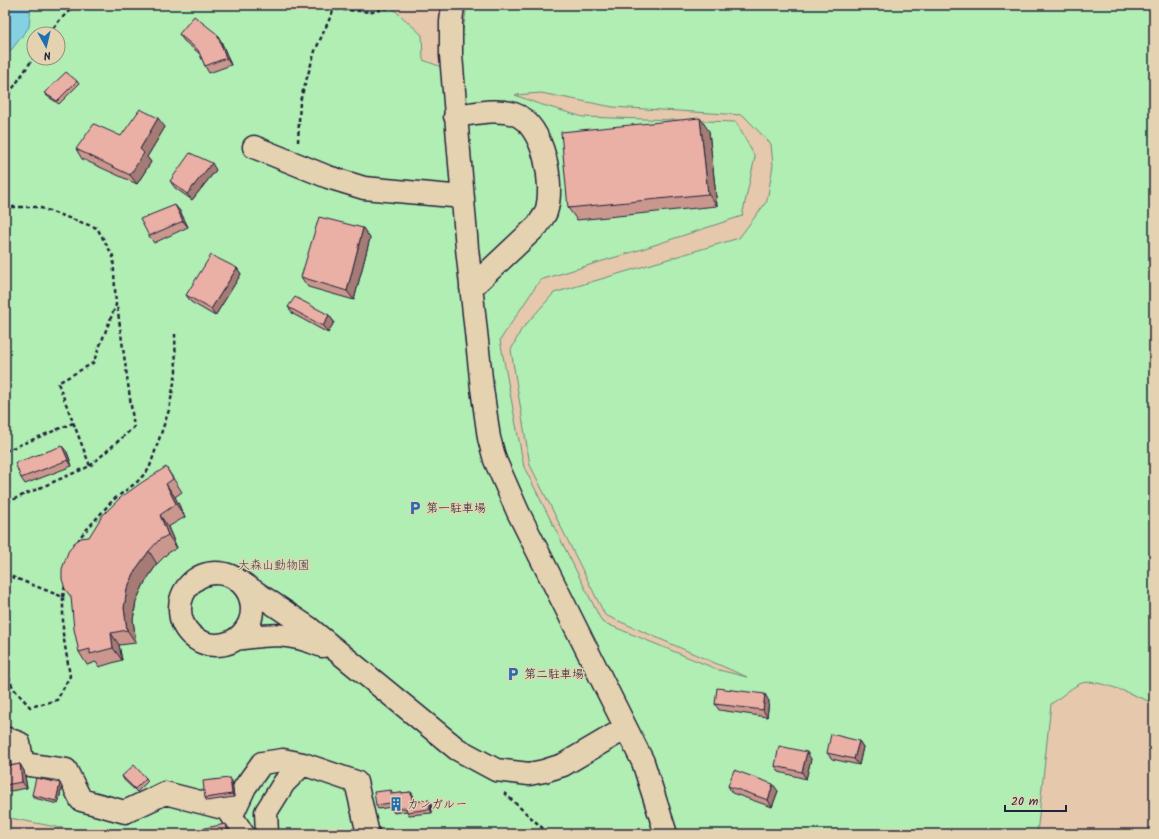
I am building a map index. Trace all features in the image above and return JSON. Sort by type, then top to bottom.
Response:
[{"type":"street","points":[[453,5],[450,55],[455,116],[471,288],[489,438],[495,460],[518,512],[626,728],[648,776],[666,834]]},
{"type":"street","points":[[455,116],[492,112],[513,113],[534,128],[541,143],[547,168],[549,197],[546,213],[538,225],[471,288]]},
{"type":"street","points":[[254,147],[328,177],[364,188],[463,197]]},
{"type":"street","points":[[239,581],[247,590],[252,601],[252,612],[249,624],[243,634],[222,645],[210,646],[198,642],[188,634],[182,623],[179,611],[180,599],[186,588],[194,579],[205,574],[217,572],[229,575],[239,581],[309,628],[457,749],[496,770],[528,774],[563,765],[626,728]]},
{"type":"street","points":[[236,639],[267,634],[285,635],[301,637],[336,651]]},
{"type":"street","points":[[5,738],[19,743],[23,764],[66,770],[81,800],[125,812],[165,793],[228,809],[243,834]]},
{"type":"street","points":[[232,815],[245,787],[262,763],[283,760],[303,764],[356,782],[368,834]]},
{"type":"street","points":[[267,834],[266,812],[284,783],[303,764]]},
{"type":"path","points":[[54,26],[72,8],[72,5]]},
{"type":"path","points":[[315,5],[334,9],[372,12],[401,5]]},
{"type":"path","points":[[294,164],[299,133],[300,101],[315,51],[334,9]]},
{"type":"path","points":[[5,100],[28,66]]},
{"type":"path","points":[[5,207],[38,207],[97,228],[113,256],[116,305],[93,363],[58,383],[90,466]]},
{"type":"path","points":[[5,503],[90,466],[134,427],[116,299]]},
{"type":"path","points":[[77,544],[80,537],[113,500],[137,482],[149,469],[169,410],[176,372],[175,334]]},
{"type":"path","points":[[5,451],[73,423]]},
{"type":"path","points":[[5,574],[63,597]]},
{"type":"path","points":[[5,667],[13,688],[30,707],[57,700],[70,676],[62,634],[63,597],[65,584]]},
{"type":"green space","name":"大森山動物園","points":[[5,5],[389,5],[422,35],[423,60],[463,75],[460,49],[467,5],[1154,5],[1154,703],[1116,688],[1086,682],[1075,686],[1051,704],[1037,834],[92,834],[5,817]],"holes":[[[541,93],[613,107],[743,115],[771,144],[773,165],[767,201],[739,238],[554,293],[521,330],[511,350],[530,465],[605,615],[747,677],[719,670],[602,622],[524,467],[500,340],[540,280],[639,250],[742,216],[755,157],[736,122],[583,117],[515,95]]]},
{"type":"water","points":[[5,5],[31,5],[29,26],[26,26],[26,31],[5,58]]},
{"type":"building","points":[[194,16],[217,34],[226,58],[205,66],[198,50],[179,34]]},
{"type":"building","points":[[66,72],[77,81],[57,101],[44,93]]},
{"type":"building","points":[[140,109],[158,118],[140,149],[144,153],[130,175],[76,149],[94,124],[121,136]]},
{"type":"building","points":[[700,118],[708,194],[568,208],[561,132]]},
{"type":"building","points":[[190,153],[212,163],[187,194],[170,181]]},
{"type":"building","points":[[175,205],[183,221],[149,236],[140,219]]},
{"type":"building","points":[[319,217],[363,228],[347,291],[301,277]]},
{"type":"building","points":[[211,255],[237,268],[211,309],[186,295]]},
{"type":"building","points":[[295,297],[329,315],[323,326],[288,307]]},
{"type":"building","points":[[62,446],[68,460],[21,478],[15,463]]},
{"type":"building","points":[[166,467],[173,479],[166,484],[176,504],[160,515],[168,535],[159,540],[149,551],[136,569],[127,589],[124,608],[127,630],[111,633],[113,648],[90,654],[90,649],[79,652],[74,629],[71,597],[65,589],[62,579],[62,569],[68,552],[74,543],[81,538],[89,537],[102,516],[120,498]]},
{"type":"building","points":[[717,688],[765,694],[763,710],[715,704]]},
{"type":"building","points":[[831,734],[859,741],[854,759],[827,753]]},
{"type":"building","points":[[779,746],[807,752],[802,772],[775,766]]},
{"type":"building","points":[[20,764],[22,782],[5,785],[5,767]]},
{"type":"building","points":[[134,765],[146,778],[135,789],[122,776]]},
{"type":"building","points":[[734,770],[773,784],[768,800],[728,786]]},
{"type":"building","points":[[36,778],[60,783],[56,801],[32,795]]},
{"type":"building","points":[[230,778],[232,794],[205,798],[203,781]]},
{"type":"building","name":"カンガルー","points":[[391,790],[391,794],[411,792],[412,802],[429,800],[430,809],[407,812],[406,808],[392,809],[391,803],[376,805],[374,792]]},
{"type":"building","points":[[226,824],[228,834],[206,834],[205,828]]},
{"type":"place","name":"第一駐車場","points":[[415,508]]},
{"type":"place","name":"第二駐車場","points":[[513,674]]},
{"type":"place","name":"カンガルー","points":[[396,804]]}]
